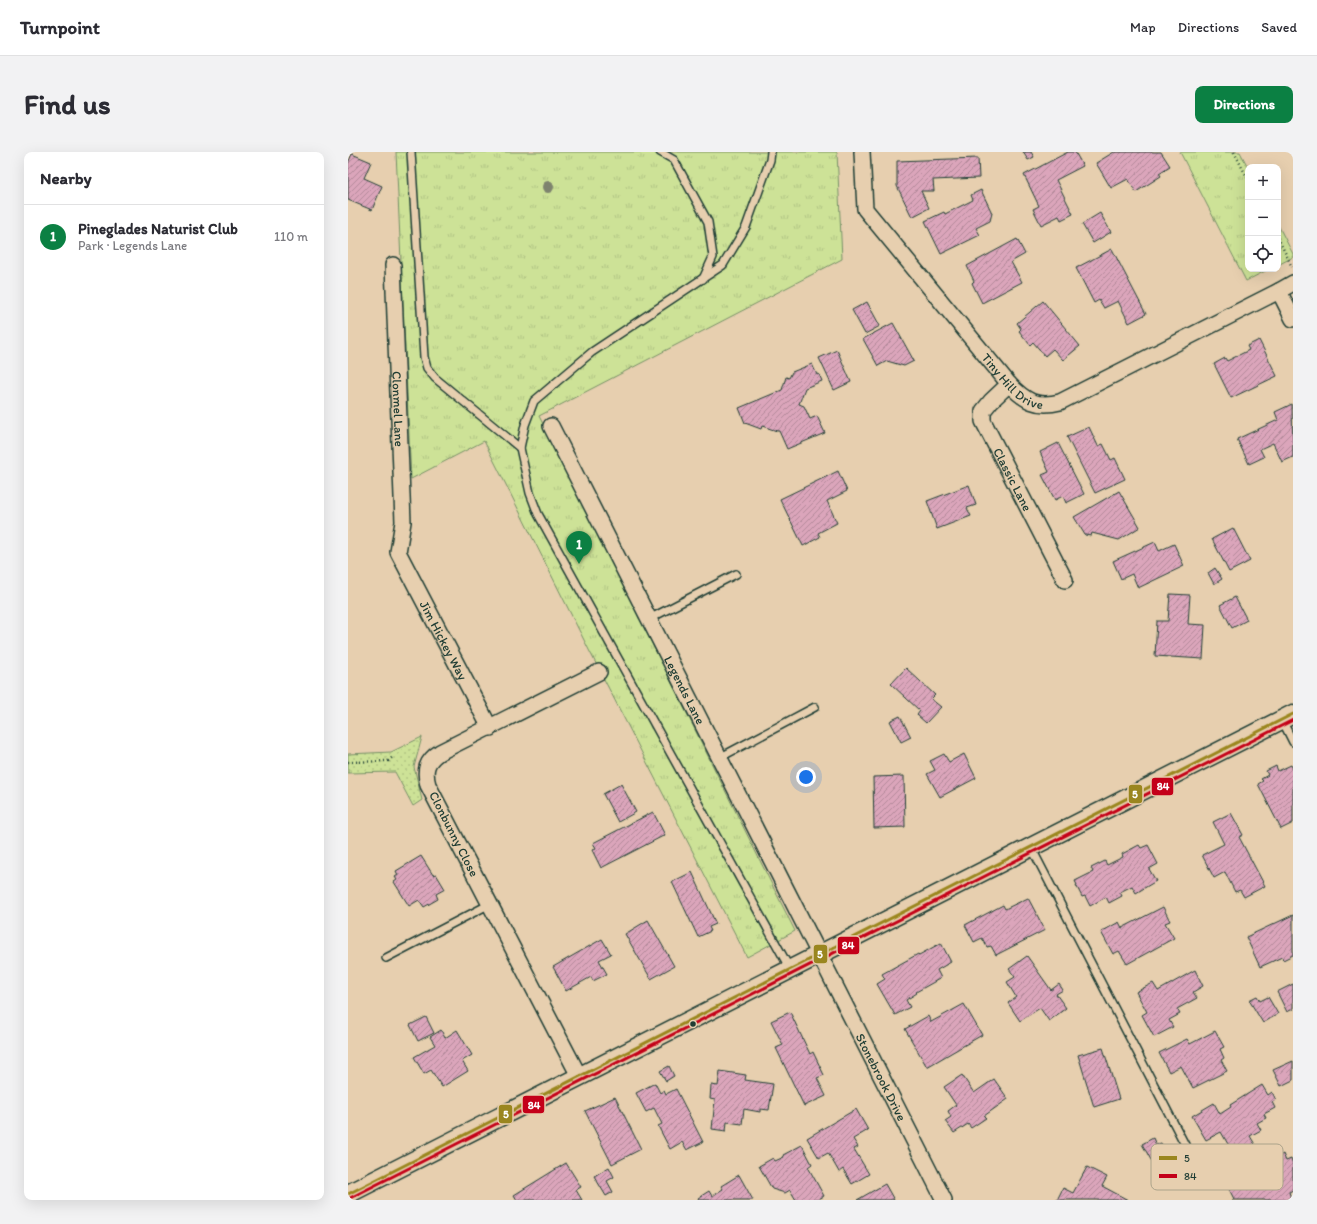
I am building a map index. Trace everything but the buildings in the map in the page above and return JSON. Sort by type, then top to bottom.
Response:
[{"type":"street","name":"Tiny Hill Drive","points":[[862,152],[864,209],[1010,384],[1020,395],[1028,400],[1049,405],[1060,402],[1293,284]]},
{"type":"street","name":"Clonmel Lane","points":[[394,265],[403,520],[398,552]]},
{"type":"street","points":[[1279,291],[1293,319]]},
{"type":"street","name":"Classic Lane","points":[[1010,384],[991,401],[983,411],[983,422],[1065,580]]},
{"type":"street","name":"Legends Lane","points":[[551,426],[818,954]]},
{"type":"street","name":"Jim Hickey Way","points":[[398,552],[490,728]]},
{"type":"street","name":"Clonbunny Close","points":[[579,1076],[428,785],[425,774],[428,763],[434,756],[599,672]]},
{"type":"street","points":[[348,1194],[1287,717]]},
{"type":"street","name":"Stonebrook Drive","points":[[818,954],[944,1200]]},
{"type":"lane","points":[[411,152],[424,358],[427,368],[435,378],[520,448]]},
{"type":"lane","points":[[660,152],[674,160],[708,222],[713,256],[703,279]]},
{"type":"lane","points":[[771,152],[770,160],[746,227],[723,265],[592,352],[534,401],[525,425],[520,448],[530,493],[538,514],[790,969]]},
{"type":"lane","points":[[648,619],[736,574]]},
{"type":"lane","points":[[719,758],[815,708]]},
{"type":"lane","points":[[1287,717],[1293,742]]},
{"type":"lane","points":[[1031,846],[1185,1144]]},
{"type":"lane","points":[[386,958],[490,904]]},
{"type":"path","points":[[1234,152],[1245,173]]},
{"type":"path","points":[[1281,244],[1292,267]]},
{"type":"path","points":[[348,762],[388,761],[394,756]]},
{"type":"green space","points":[[396,152],[837,152],[842,259],[539,416],[795,931],[747,957],[589,650],[484,441],[411,479]]},
{"type":"green space","points":[[1180,152],[1240,152],[1246,164],[1245,164],[1245,272],[1263,272],[1246,281]]},
{"type":"green space","points":[[1281,231],[1293,254],[1293,257],[1281,263]]},
{"type":"green space","points":[[422,737],[414,767],[422,800],[413,806],[395,772],[348,773],[348,754],[391,752]]},
{"type":"transit line","name":"5","points":[[348,1194],[1293,714]]},
{"type":"transit line","name":"84","points":[[350,1198],[1293,720]]},
{"type":"place","name":"Pineglades Naturist Club","points":[[579,564]]}]
